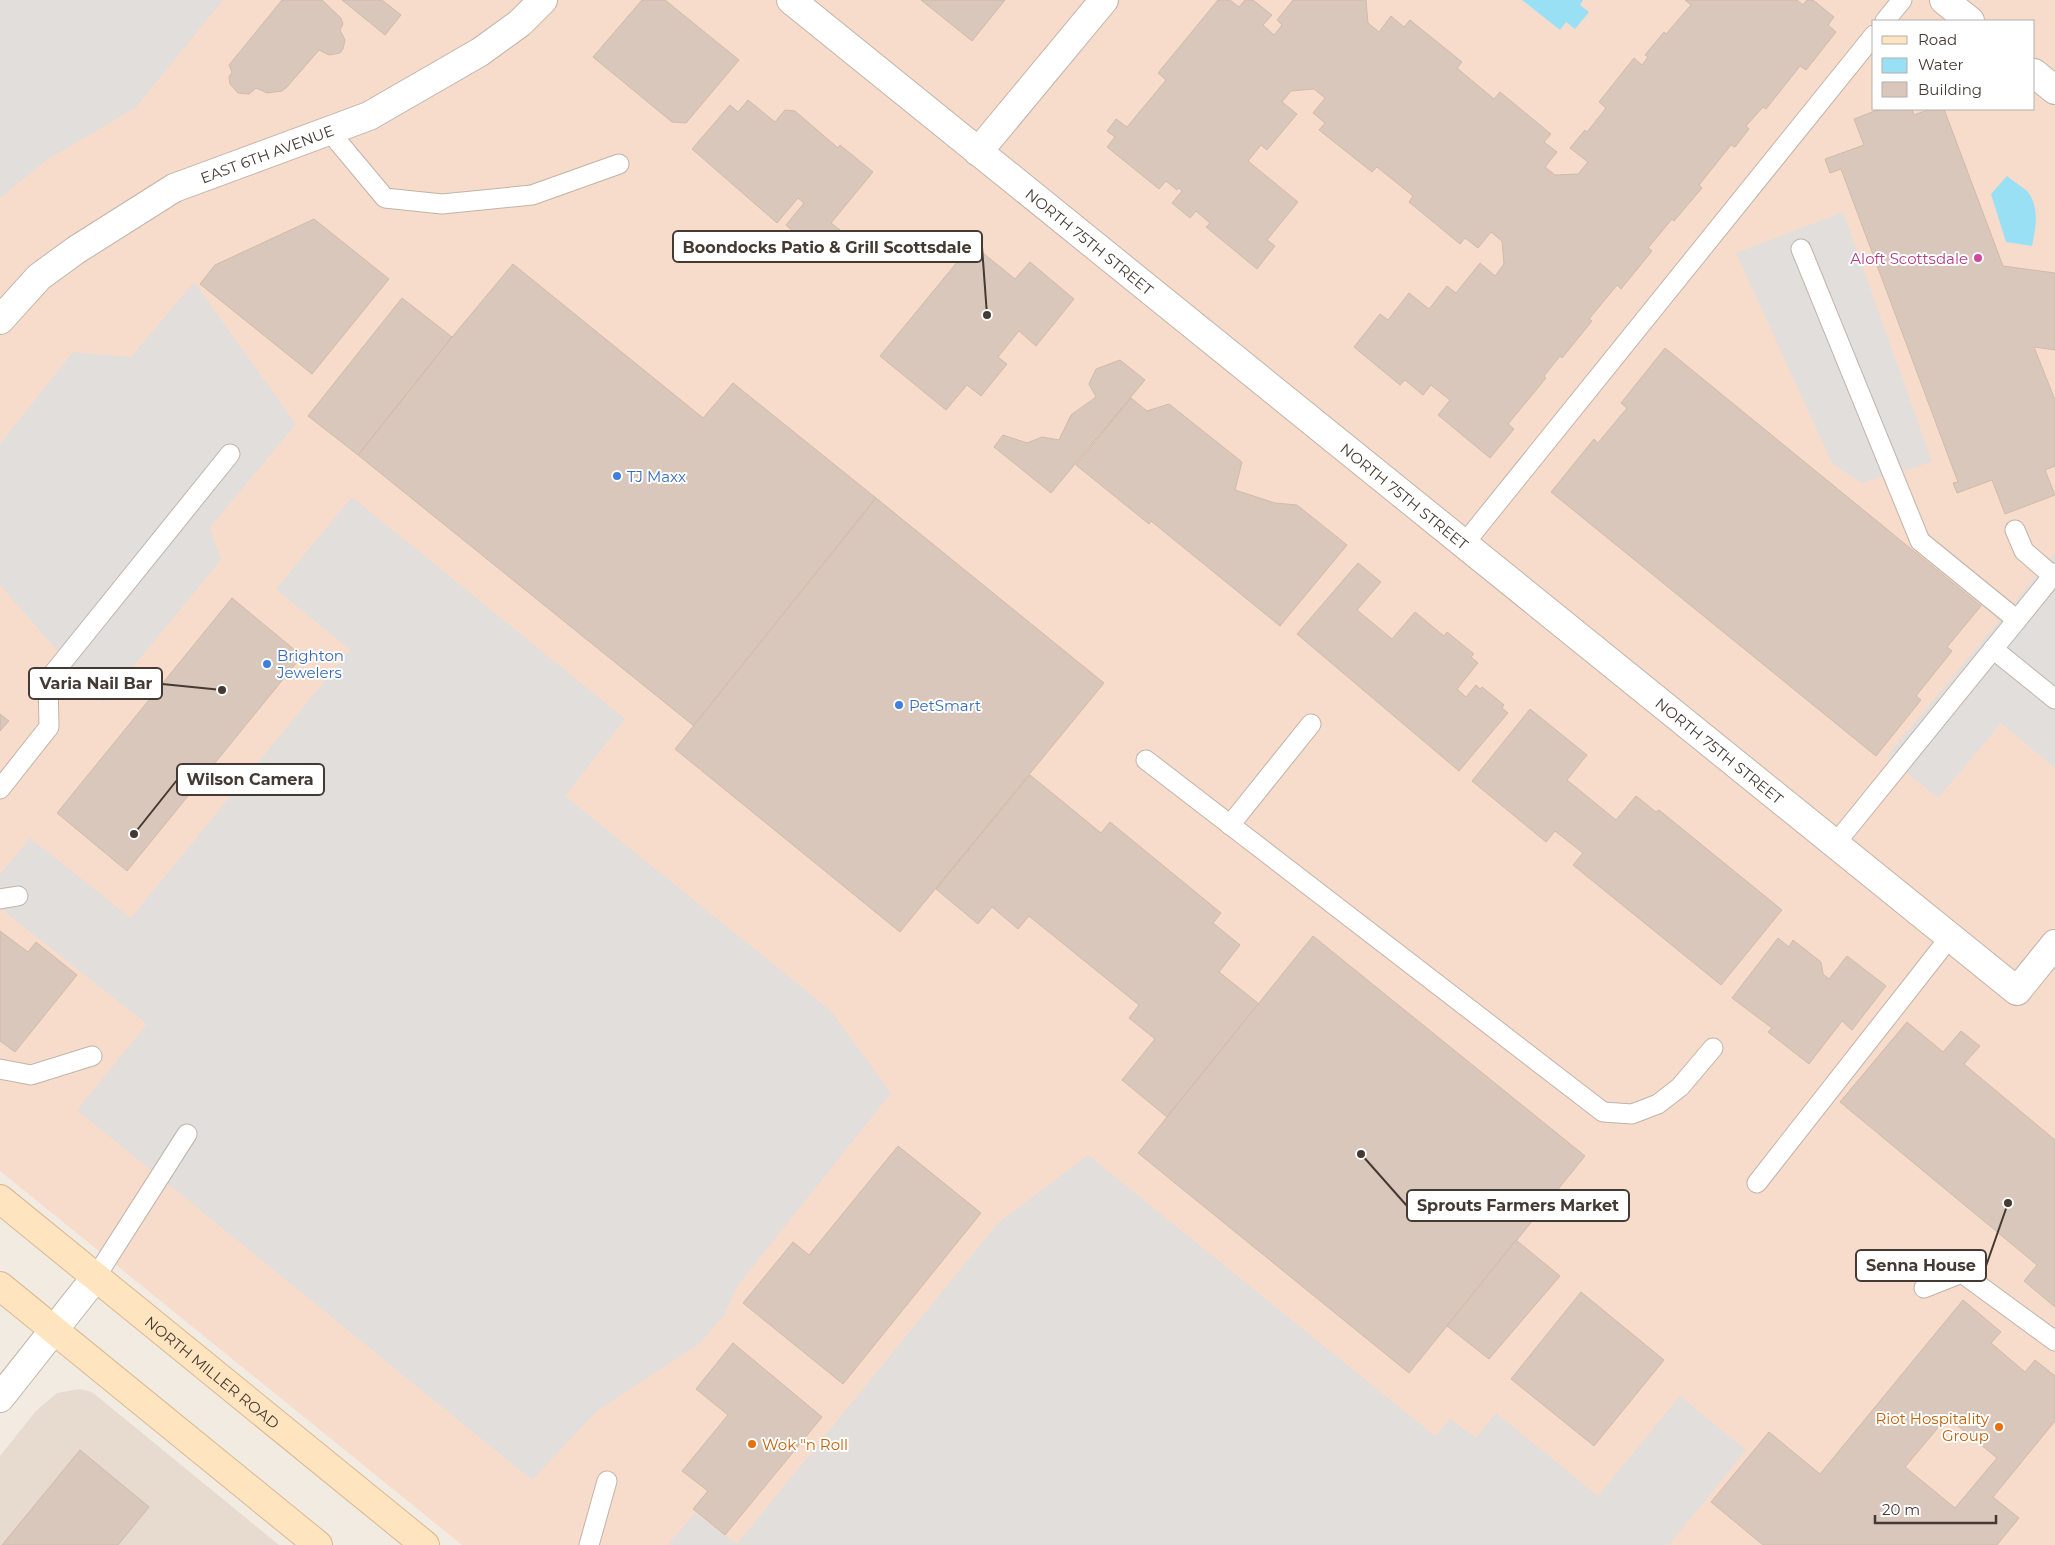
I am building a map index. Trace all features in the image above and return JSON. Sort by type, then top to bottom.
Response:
[{"type":"street","name":"EAST 6TH AVENUE","points":[[0,320],[39,277],[76,250],[174,188],[369,116],[480,52],[520,23],[543,0]]},
{"type":"street","name":"NORTH 75TH STREET","points":[[792,0],[2016,991],[2055,944]]},
{"type":"street","points":[[978,152],[1104,0]]},
{"type":"street","points":[[1944,0],[1969,20]]},
{"type":"street","points":[[2035,74],[2055,90]]},
{"type":"street","name":"NORTH MILLER ROAD","points":[[0,1199],[425,1545]]},
{"type":"street","points":[[0,1398],[95,1278]]},
{"type":"street","points":[[0,1286],[318,1545]]},
{"type":"lane","points":[[1886,20],[1902,0]]},
{"type":"lane","points":[[1464,544],[1872,37]]},
{"type":"lane","points":[[329,131],[385,198],[442,204],[532,196],[619,164]]},
{"type":"lane","points":[[1802,249],[1920,541],[2017,620]]},
{"type":"lane","points":[[0,789],[49,727],[48,680],[230,454]]},
{"type":"lane","points":[[1835,844],[2054,575],[2024,551],[2015,530]]},
{"type":"lane","points":[[1993,649],[2055,699]]},
{"type":"lane","points":[[1230,825],[1311,724]]},
{"type":"lane","points":[[1146,760],[1603,1112],[1632,1114],[1658,1104],[1680,1087],[1713,1048]]},
{"type":"lane","points":[[1757,1183],[1950,937]]},
{"type":"lane","points":[[0,1069],[31,1075],[92,1056]]},
{"type":"lane","points":[[95,1278],[187,1134]]},
{"type":"lane","points":[[1924,1288],[1962,1273],[2055,1341]]},
{"type":"lane","points":[[589,1545],[607,1481]]},
{"type":"shaded area","points":[[0,0],[2055,0],[2055,1545],[462,1545],[0,1171]]},
{"type":"shaded area","points":[[0,0],[223,0],[135,108],[45,161],[0,198]]},
{"type":"shaded area","points":[[1843,212],[1932,462],[1861,483],[1832,463],[1736,253]]},
{"type":"shaded area","points":[[194,282],[296,424],[210,527],[221,560],[103,703],[0,585],[0,444],[73,352],[131,357]]},
{"type":"shaded area","points":[[352,497],[625,719],[565,796],[830,1010],[891,1093],[738,1285],[724,1315],[700,1343],[597,1411],[532,1480],[77,1110],[147,1024],[0,908],[0,874],[30,838],[131,918],[350,650],[276,589]]},
{"type":"shaded area","points":[[2055,553],[2055,768],[2001,723],[1938,798],[1887,756]]},
{"type":"shaded area","points":[[1088,1155],[1435,1436],[1450,1419],[1476,1438],[1496,1413],[1598,1496],[1680,1396],[1746,1450],[1669,1545],[668,1545],[695,1513],[737,1544],[998,1223]]},
{"type":"shaded area","points":[[80,1389],[92,1392],[279,1545],[0,1545],[0,1456],[36,1411],[57,1393]]},
{"type":"water","points":[[1522,0],[1583,0],[1580,5],[1589,12],[1575,29],[1566,22],[1560,30]]},
{"type":"water","points":[[2007,176],[2027,191],[2034,203],[2036,225],[2032,246],[2006,242],[1991,194]]},
{"type":"building","points":[[282,0],[322,0],[341,18],[343,24],[340,30],[345,40],[343,49],[340,53],[329,55],[319,50],[282,91],[267,93],[256,88],[249,94],[238,93],[230,84],[229,77],[232,72],[229,65]]},
{"type":"building","points":[[342,0],[382,0],[401,15],[385,35]]},
{"type":"building","points":[[642,0],[665,0],[739,60],[686,123],[672,122],[593,57]]},
{"type":"building","points":[[921,0],[1005,0],[972,41]]},
{"type":"building","points":[[1218,0],[1230,0],[1239,7],[1245,0],[1253,0],[1272,15],[1263,25],[1274,35],[1282,25],[1277,20],[1293,0],[1366,0],[1368,23],[1379,32],[1391,16],[1404,27],[1410,20],[1462,62],[1457,68],[1494,99],[1500,92],[1551,134],[1544,142],[1557,152],[1545,167],[1555,175],[1578,174],[1588,162],[1570,148],[1585,130],[1587,132],[1606,108],[1599,102],[1634,58],[1642,65],[1648,57],[1645,55],[1664,32],[1666,34],[1691,5],[1685,0],[1797,0],[1803,5],[1807,0],[1813,0],[1834,17],[1828,25],[1836,32],[1806,70],[1800,66],[1766,109],[1763,107],[1746,126],[1749,129],[1735,147],[1731,145],[1699,185],[1702,188],[1674,221],[1672,219],[1648,248],[1652,251],[1621,289],[1617,285],[1589,319],[1592,321],[1562,358],[1560,356],[1544,376],[1546,378],[1508,424],[1514,429],[1490,458],[1438,415],[1450,400],[1431,385],[1423,395],[1405,380],[1400,385],[1354,347],[1380,314],[1388,320],[1409,293],[1429,309],[1447,286],[1456,293],[1480,263],[1495,276],[1504,264],[1502,241],[1491,232],[1478,248],[1465,238],[1460,244],[1409,202],[1413,196],[1377,167],[1372,172],[1319,130],[1325,123],[1313,113],[1325,98],[1314,89],[1291,91],[1282,102],[1297,114],[1267,150],[1261,145],[1248,161],[1298,202],[1267,240],[1275,246],[1257,269],[1206,227],[1210,223],[1196,211],[1190,218],[1172,203],[1182,191],[1179,188],[1177,190],[1166,181],[1159,189],[1107,147],[1115,137],[1107,131],[1116,119],[1127,127],[1166,80],[1158,73]]},
{"type":"building","points":[[748,100],[775,122],[785,110],[795,111],[838,148],[840,145],[873,172],[831,223],[840,230],[820,254],[786,225],[804,203],[798,198],[777,223],[692,149],[730,105],[738,112]]},
{"type":"building","points":[[1877,110],[1912,110],[1914,115],[1927,110],[1944,110],[2003,266],[2055,273],[2055,350],[2034,347],[2055,400],[2055,466],[2045,470],[2055,495],[2005,514],[1992,480],[1957,493],[1953,483],[1958,482],[1841,169],[1830,173],[1825,159],[1864,145],[1854,119]]},
{"type":"building","points":[[314,219],[389,279],[312,374],[200,284],[215,265]]},
{"type":"building","points":[[972,244],[1015,279],[1030,262],[1074,299],[1036,346],[1019,331],[998,357],[1007,364],[981,396],[967,385],[946,410],[880,356]]},
{"type":"building","name":"TJ Maxx","points":[[513,264],[703,418],[733,383],[876,498],[694,726],[358,455]]},
{"type":"building","points":[[402,298],[452,337],[358,455],[308,416]]},
{"type":"building","points":[[1665,348],[1981,606],[1947,647],[1952,651],[1916,696],[1921,700],[1876,756],[1551,492],[1594,439],[1598,443],[1627,408],[1621,403]]},
{"type":"building","points":[[1120,360],[1145,380],[1051,493],[994,447],[1003,435],[1027,443],[1042,437],[1059,440],[1071,415],[1096,397],[1089,384],[1096,369]]},
{"type":"building","points":[[1131,398],[1147,411],[1169,404],[1242,462],[1235,490],[1275,503],[1297,505],[1347,545],[1280,626],[1151,521],[1149,524],[1076,465]]},
{"type":"building","name":"PetSmart","points":[[876,498],[1104,683],[900,932],[675,749]]},
{"type":"building","points":[[1358,563],[1381,582],[1357,610],[1392,639],[1415,612],[1444,636],[1447,632],[1474,654],[1471,657],[1478,663],[1457,689],[1466,697],[1476,685],[1480,689],[1482,687],[1504,705],[1502,708],[1508,713],[1459,771],[1297,634]]},
{"type":"building","points":[[232,598],[302,656],[127,871],[57,813]]},
{"type":"building","points":[[1530,709],[1587,755],[1567,780],[1616,820],[1636,796],[1656,812],[1659,810],[1782,910],[1721,985],[1573,865],[1583,853],[1555,831],[1546,842],[1472,781]]},
{"type":"building","points":[[0,714],[9,721],[0,731]]},
{"type":"building","points":[[1030,775],[1101,833],[1110,822],[1221,913],[1213,923],[1240,945],[1219,972],[1259,1004],[1167,1117],[1122,1080],[1155,1039],[1129,1018],[1139,1005],[1029,916],[1018,929],[992,907],[978,924],[936,889]]},
{"type":"building","points":[[0,931],[28,952],[36,942],[77,975],[15,1052],[0,1041]]},
{"type":"building","points":[[1313,936],[1585,1156],[1409,1373],[1138,1153]]},
{"type":"building","points":[[1778,938],[1789,947],[1793,940],[1821,962],[1823,974],[1829,979],[1847,956],[1886,986],[1852,1030],[1842,1021],[1809,1064],[1768,1032],[1772,1028],[1732,998]]},
{"type":"building","points":[[1907,1022],[1943,1052],[1961,1031],[1980,1046],[1964,1064],[2055,1140],[2055,1307],[2024,1281],[2037,1265],[1840,1102]]},
{"type":"building","points":[[898,1146],[981,1213],[843,1384],[743,1303],[793,1242],[809,1255]]},
{"type":"building","points":[[1516,1240],[1560,1276],[1489,1359],[1447,1326]]},
{"type":"building","points":[[1581,1292],[1664,1360],[1594,1446],[1511,1379]]},
{"type":"building","points":[[1963,1300],[2001,1332],[1991,1343],[2025,1372],[2035,1360],[2055,1376],[2055,1421],[1993,1497],[2019,1518],[1997,1545],[1763,1545],[1711,1502],[1769,1432],[1820,1474]],"holes":[[[1947,1417],[1997,1458],[1955,1508],[1905,1467]]]},
{"type":"building","name":"Wok \"n Roll","points":[[733,1343],[822,1417],[725,1535],[693,1509],[708,1491],[682,1471],[728,1415],[696,1389]]},
{"type":"building","points":[[80,1450],[149,1507],[118,1545],[2,1545]]},
{"type":"place","name":"Aloft Scottsdale","points":[[1978,258]]},
{"type":"place","name":"Boondocks Patio & Grill Scottsdale","points":[[987,315]]},
{"type":"place","name":"TJ Maxx","points":[[617,476]]},
{"type":"place","name":"Brighton Jewelers","points":[[267,664]]},
{"type":"place","name":"Varia Nail Bar","points":[[222,690]]},
{"type":"place","name":"PetSmart","points":[[899,705]]},
{"type":"place","name":"Wilson Camera","points":[[134,834]]},
{"type":"place","name":"Sprouts Farmers Market","points":[[1361,1154]]},
{"type":"place","name":"Senna House","points":[[2008,1203]]},
{"type":"place","name":"Riot Hospitality Group","points":[[1999,1427]]},
{"type":"place","name":"Wok \"n Roll","points":[[752,1444]]}]
